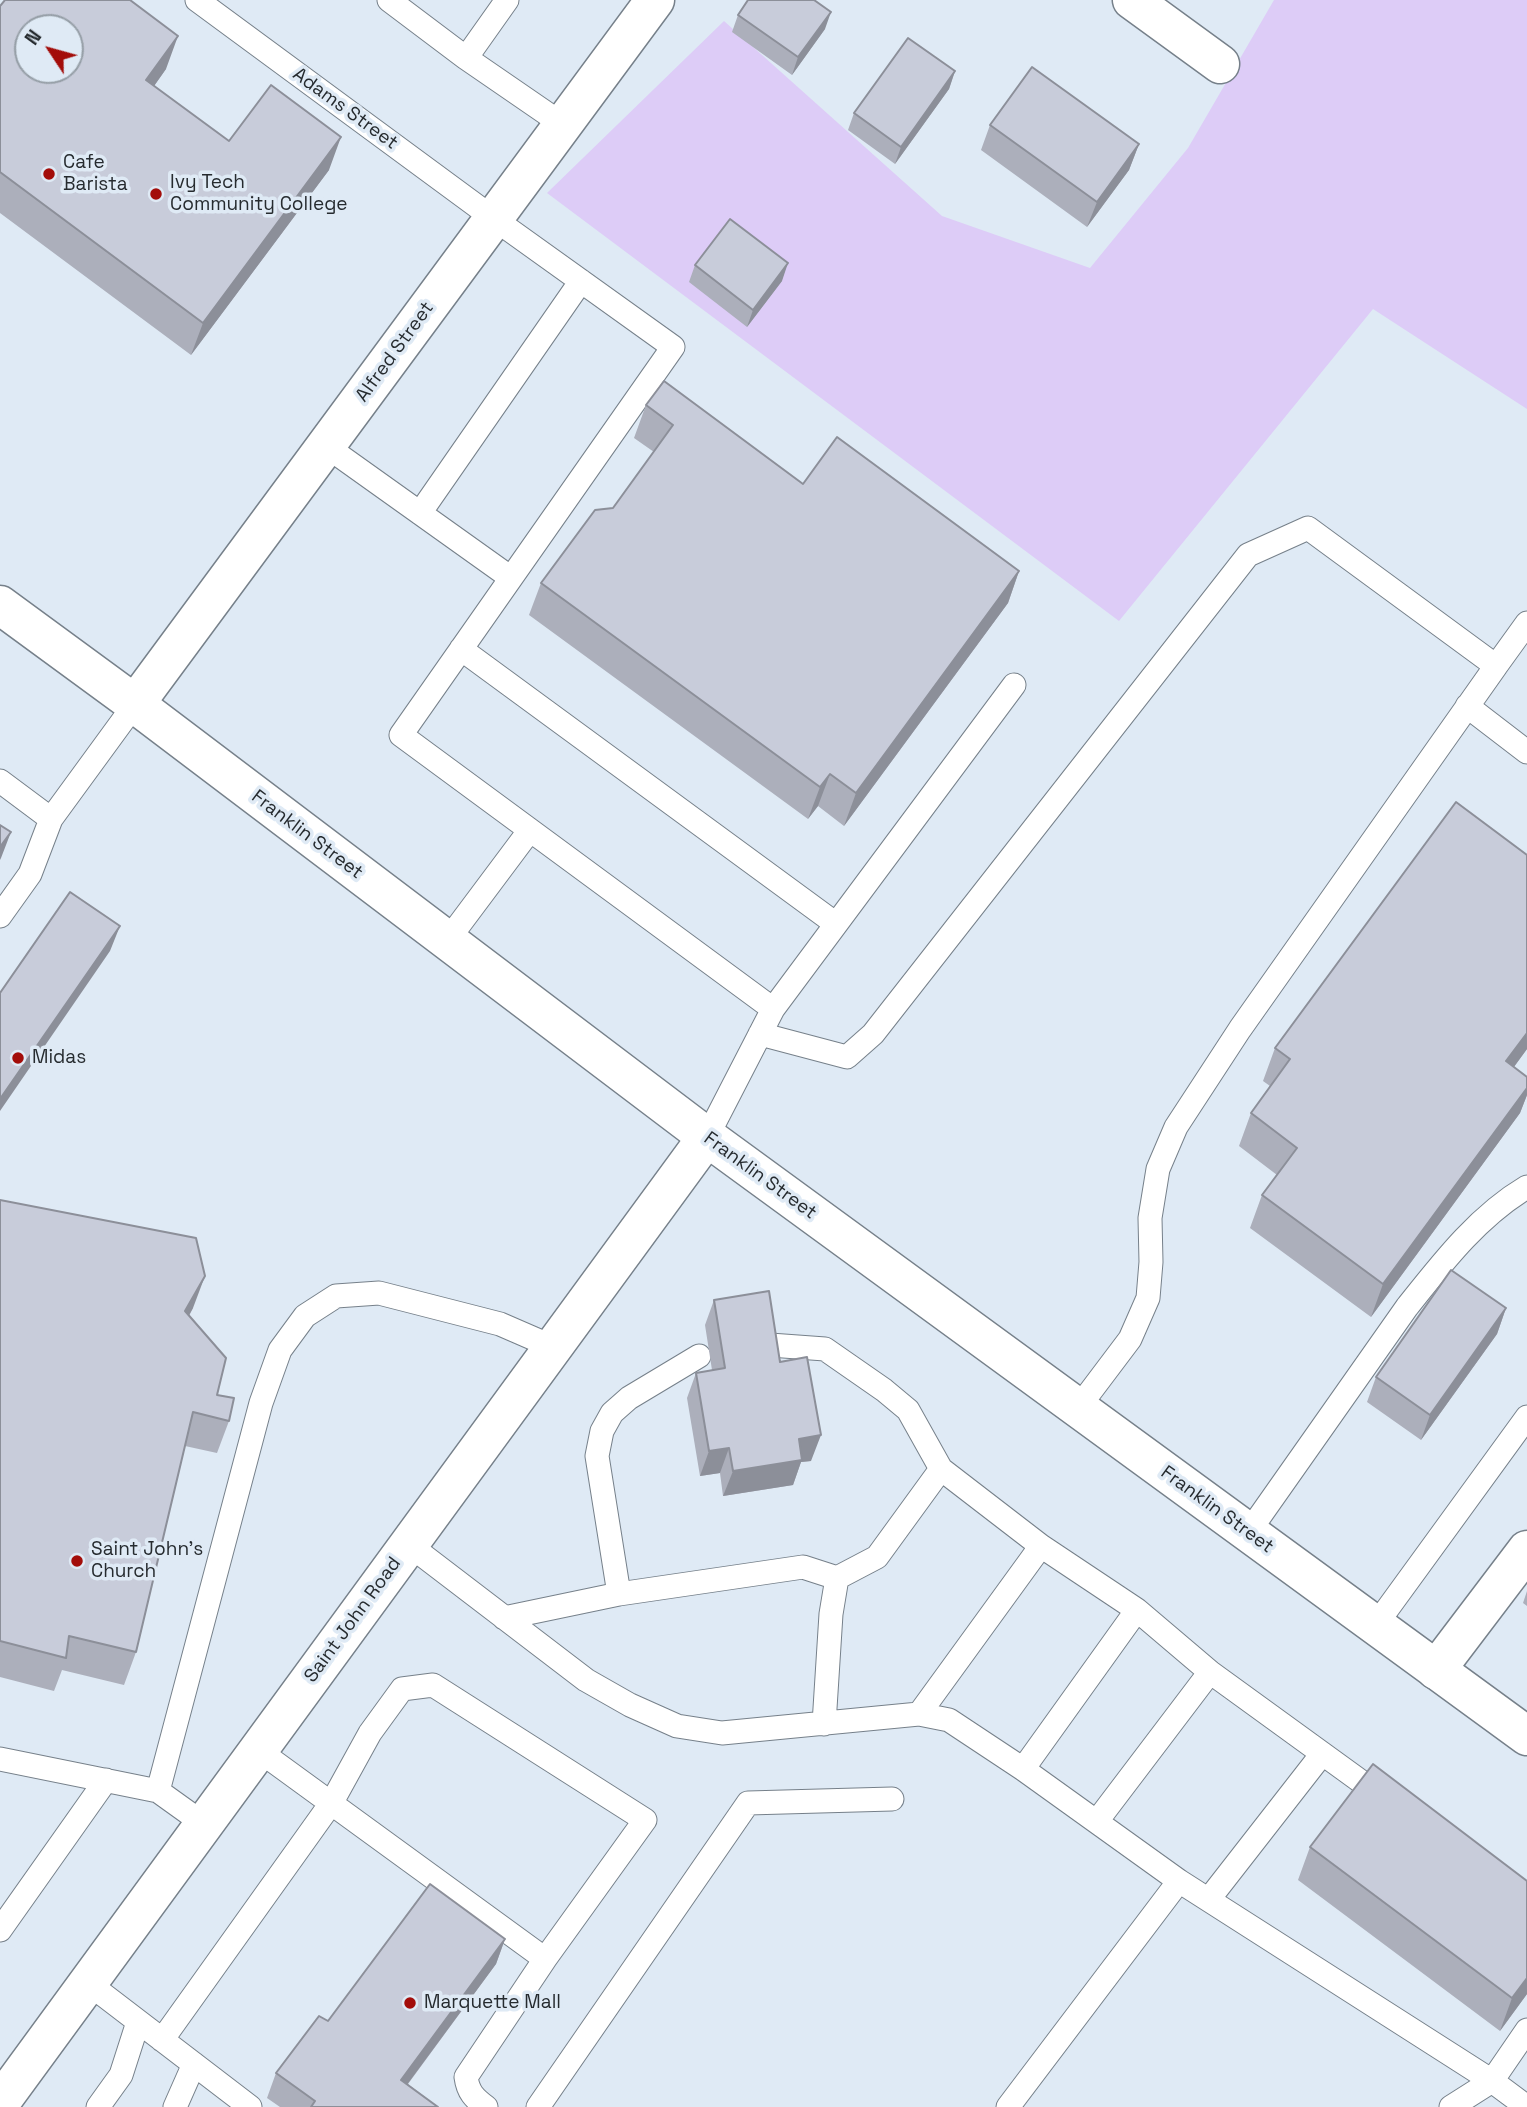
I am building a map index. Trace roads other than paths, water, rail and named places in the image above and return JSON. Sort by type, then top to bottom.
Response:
[{"type":"street","name":"Alfred Street","points":[[135,705],[655,0]]},
{"type":"street","points":[[1132,0],[1220,64]]},
{"type":"street","name":"Franklin Street","points":[[4,618],[135,705],[707,1137],[1527,1736]]},
{"type":"street","name":"Saint John Road","points":[[0,2103],[707,1137]]},
{"type":"street","points":[[1436,1670],[1527,1550]]},
{"type":"lane","name":"Adams Street","points":[[197,0],[673,347],[511,578]]},
{"type":"lane","points":[[389,0],[416,10],[466,58],[562,124]]},
{"type":"lane","points":[[466,58],[507,0]]},
{"type":"lane","points":[[419,513],[581,281]]},
{"type":"lane","points":[[326,446],[511,578],[401,735],[773,1009]]},
{"type":"lane","points":[[760,1034],[847,1057],[873,1034],[1248,555],[1308,528],[1496,666]]},
{"type":"lane","points":[[1077,1408],[1130,1339],[1148,1298],[1152,1262],[1150,1218],[1154,1193],[1158,1169],[1176,1127],[1240,1030],[1527,623]]},
{"type":"lane","points":[[461,649],[836,924]]},
{"type":"lane","points":[[707,1137],[773,1009],[1014,685]]},
{"type":"lane","points":[[0,916],[30,874],[51,819],[135,705]]},
{"type":"lane","points":[[1467,706],[1527,752]]},
{"type":"lane","points":[[0,782],[51,819]]},
{"type":"lane","points":[[447,940],[530,830]]},
{"type":"lane","points":[[1248,1533],[1407,1307],[1476,1226],[1506,1199],[1527,1187]]},
{"type":"lane","points":[[158,1791],[261,1403],[280,1350],[305,1316],[336,1296],[379,1293],[500,1324],[553,1347]]},
{"type":"lane","points":[[770,1345],[825,1349],[884,1390],[908,1410],[941,1469],[1041,1545],[1137,1611],[1210,1672],[1402,1811]]},
{"type":"lane","points":[[619,1594],[597,1456],[602,1431],[612,1413],[629,1398],[699,1356]]},
{"type":"lane","points":[[1376,1626],[1527,1417]]},
{"type":"lane","points":[[504,1618],[619,1594],[803,1567],[837,1578],[877,1557],[941,1469]]},
{"type":"lane","points":[[408,1544],[586,1681],[677,1726],[722,1733],[919,1714],[950,1720],[1179,1881],[1492,2081],[1527,2107]]},
{"type":"lane","points":[[919,1714],[1041,1545]]},
{"type":"lane","points":[[824,1724],[831,1614],[837,1578]]},
{"type":"lane","points":[[1023,1769],[1137,1611]]},
{"type":"lane","points":[[1097,1821],[1210,1672]]},
{"type":"lane","points":[[162,2040],[332,1802],[370,1733],[402,1689],[433,1685],[645,1820],[545,1958],[466,2077],[468,2089],[475,2099],[486,2107]]},
{"type":"lane","points":[[258,1750],[545,1958]]},
{"type":"lane","points":[[1209,1899],[1322,1754]]},
{"type":"lane","points":[[0,1759],[158,1791],[204,1824]]},
{"type":"lane","points":[[0,1930],[106,1780]]},
{"type":"lane","points":[[538,2107],[748,1804],[892,1799]]},
{"type":"lane","points":[[1008,2107],[1179,1881]]},
{"type":"lane","points":[[88,1983],[250,2107]]},
{"type":"lane","points":[[98,2107],[121,2075],[138,2022]]},
{"type":"lane","points":[[1451,2107],[1492,2081],[1527,2030]]},
{"type":"lane","points":[[175,2107],[194,2064]]},
{"type":"place","name":"Cafe Barista","points":[[49,174]]},
{"type":"place","name":"Ivy Tech Community College","points":[[156,194]]},
{"type":"place","name":"Midas","points":[[18,1058]]},
{"type":"place","name":"Saint John's Church","points":[[77,1561]]},
{"type":"place","name":"Marquette Mall","points":[[410,2003]]}]
